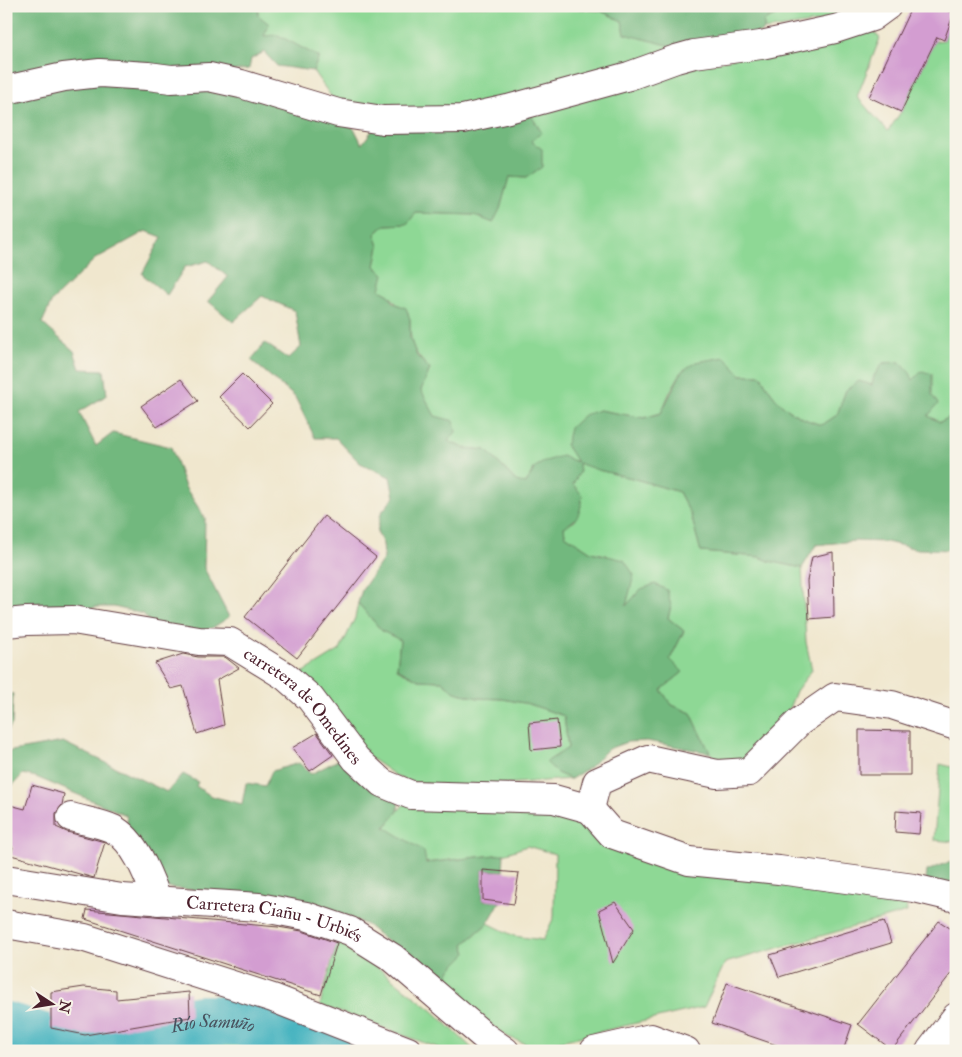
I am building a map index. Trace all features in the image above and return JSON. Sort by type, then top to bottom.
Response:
[{"type":"street","points":[[6,90],[93,74],[112,73],[171,79],[209,77],[241,84],[338,113],[383,120],[463,119],[508,109],[628,76],[694,54],[761,45],[835,29],[872,17],[887,6]]},
{"type":"street","name":"carretera de Omedines","points":[[6,623],[73,620],[199,641],[230,642],[285,676],[310,698],[356,759],[382,783],[411,795],[554,800],[590,809]]},
{"type":"street","points":[[956,726],[892,705],[835,698],[799,722],[749,772],[717,774],[648,759],[597,782],[590,809],[612,834],[689,861],[779,870],[914,888],[956,898]]},
{"type":"street","points":[[72,817],[113,829],[123,837],[141,861],[158,901]]},
{"type":"street","name":"Carretera Ciañu - Urbiés","points":[[6,879],[122,898],[259,907],[306,916],[350,931],[393,958],[485,1037],[505,1051]]},
{"type":"street","points":[[6,924],[85,938],[273,998],[408,1051]]},
{"type":"street","points":[[930,1051],[956,1017]]},
{"type":"street","points":[[594,1051],[651,1038],[686,1051]]},
{"type":"green space","points":[[6,6],[259,6],[258,15],[269,24],[264,36],[278,35],[319,57],[313,71],[277,66],[264,52],[251,59],[249,69],[232,71],[354,128],[362,144],[377,124],[529,112],[542,133],[531,141],[542,149],[542,167],[526,178],[509,177],[500,209],[493,223],[474,215],[416,213],[407,224],[385,225],[375,234],[379,246],[375,266],[384,274],[380,290],[389,295],[394,303],[406,308],[410,319],[410,338],[417,356],[430,369],[421,390],[435,416],[454,421],[456,432],[448,441],[464,448],[486,450],[516,481],[526,484],[535,467],[546,461],[562,456],[577,462],[566,445],[570,428],[584,415],[599,410],[644,418],[661,413],[682,371],[696,362],[725,357],[741,375],[761,375],[778,401],[785,407],[802,418],[822,425],[837,415],[846,390],[859,381],[872,385],[874,376],[883,363],[900,362],[910,373],[913,380],[922,371],[932,374],[932,395],[938,404],[928,416],[940,422],[956,414],[956,550],[917,549],[886,542],[854,541],[816,545],[802,568],[769,561],[760,557],[701,552],[691,515],[679,492],[578,463],[580,471],[573,484],[582,495],[581,506],[576,518],[564,527],[565,535],[591,552],[624,560],[634,575],[626,606],[641,589],[655,584],[667,590],[671,606],[668,618],[684,631],[670,659],[683,672],[661,690],[672,705],[691,713],[710,753],[647,741],[627,742],[608,749],[590,767],[571,779],[557,773],[546,762],[568,748],[564,716],[529,704],[503,699],[478,698],[455,692],[442,681],[419,680],[397,668],[400,640],[382,631],[358,603],[362,590],[384,558],[383,544],[377,532],[381,513],[394,497],[390,477],[360,463],[336,438],[315,438],[295,397],[251,360],[265,343],[288,359],[301,347],[295,311],[262,296],[233,322],[208,301],[228,277],[208,261],[185,267],[167,295],[142,274],[162,237],[146,231],[95,259],[52,301],[42,323],[74,351],[80,369],[104,370],[107,395],[79,412],[96,446],[113,433],[171,447],[185,487],[205,518],[204,568],[229,617],[214,627],[199,633],[152,625],[143,614],[114,607],[95,607],[84,612],[6,616]]},
{"type":"green space","points":[[259,6],[556,6],[601,11],[679,48],[458,114],[338,106],[313,71],[319,57],[263,36],[257,15]]},
{"type":"green space","points":[[598,6],[772,6],[777,15],[764,21],[764,30],[750,39],[679,48],[625,34],[622,21],[601,11]]},
{"type":"green space","points":[[772,6],[864,6],[838,19],[764,30],[764,21],[777,15]]},
{"type":"green space","points":[[951,6],[956,6],[956,414],[940,422],[928,416],[913,381],[900,362],[883,363],[874,376],[872,386],[846,390],[837,415],[822,425],[802,418],[785,407],[766,385],[761,375],[682,371],[661,413],[644,418],[599,410],[598,470],[679,492],[691,515],[701,552],[760,557],[769,561],[802,568],[806,642],[812,670],[796,691],[780,731],[753,758],[724,764],[710,753],[691,713],[672,705],[661,690],[683,672],[670,659],[684,631],[668,618],[671,606],[625,607],[628,595],[607,555],[591,552],[565,535],[564,527],[575,521],[573,484],[580,471],[535,467],[526,484],[516,481],[486,450],[464,448],[447,441],[421,390],[430,369],[413,347],[410,319],[389,295],[380,290],[375,266],[379,246],[375,234],[385,225],[407,224],[416,213],[474,215],[500,209],[509,177],[526,178],[531,141],[529,112],[660,75],[868,27],[880,38],[857,97],[888,131],[901,112],[935,41],[944,40],[954,13]]},
{"type":"green space","points":[[358,603],[382,631],[400,639],[397,669],[419,680],[442,681],[455,692],[478,698],[503,699],[529,704],[564,716],[568,748],[557,773],[571,779],[462,787],[413,782],[399,778],[362,752],[301,674],[340,650],[355,618]]},
{"type":"green space","points":[[6,693],[13,694],[12,724],[6,733]]},
{"type":"green space","points":[[63,742],[167,792],[183,774],[198,782],[196,786],[211,796],[242,804],[246,783],[265,786],[272,771],[299,763],[311,774],[340,759],[399,794],[398,811],[385,827],[424,851],[426,863],[504,854],[503,871],[483,870],[483,900],[500,902],[488,923],[464,944],[467,953],[451,969],[442,987],[367,925],[328,909],[304,901],[162,887],[128,829],[126,815],[36,777],[23,774],[12,786],[6,787],[6,752]]},
{"type":"green space","points":[[940,764],[956,768],[956,842],[934,840]]},
{"type":"green space","points":[[404,804],[553,812],[610,843],[801,884],[906,902],[907,912],[725,963],[704,1007],[544,1045],[528,1045],[506,1036],[442,987],[451,969],[467,953],[464,944],[488,923],[514,936],[543,940],[554,917],[555,854],[527,846],[504,854],[425,863],[385,827]]},
{"type":"green space","points":[[954,860],[956,861],[956,887],[926,880],[927,871]]},
{"type":"green space","points":[[339,937],[433,1011],[475,1051],[447,1051],[320,1005]]},
{"type":"green space","points":[[232,1038],[272,1051],[151,1051]]},
{"type":"building","points":[[912,6],[936,6],[954,13],[944,40],[937,37],[901,112],[869,97]]},
{"type":"building","points":[[242,374],[272,404],[250,427],[219,397]]},
{"type":"building","points":[[181,379],[198,401],[157,427],[141,406]]},
{"type":"building","points":[[324,516],[376,557],[297,658],[245,617]]},
{"type":"building","points":[[833,552],[834,617],[809,619],[807,581],[812,557]]},
{"type":"building","points":[[183,654],[198,657],[225,657],[239,668],[217,680],[224,725],[197,734],[183,686],[171,689],[155,663]]},
{"type":"building","points":[[557,720],[560,747],[531,750],[529,723]]},
{"type":"building","points":[[859,730],[910,731],[910,775],[859,775]]},
{"type":"building","points":[[317,733],[333,755],[310,771],[292,748]]},
{"type":"building","points":[[32,785],[64,794],[62,805],[56,813],[56,827],[67,832],[105,842],[94,878],[11,855],[13,847],[6,845],[6,804],[25,809]]},
{"type":"building","points":[[896,811],[921,813],[919,834],[895,832]]},
{"type":"building","points":[[483,870],[519,873],[514,904],[483,900]]},
{"type":"building","points":[[615,902],[634,929],[613,963],[599,910]]},
{"type":"building","points":[[87,910],[278,927],[302,931],[337,943],[321,995],[85,919]]},
{"type":"building","points":[[884,921],[891,943],[779,977],[770,955]]},
{"type":"building","points":[[939,921],[956,932],[956,967],[892,1050],[858,1024]]},
{"type":"building","points":[[727,983],[852,1025],[843,1051],[794,1051],[712,1023]]},
{"type":"building","points":[[84,987],[116,990],[116,999],[189,992],[190,1017],[85,1035],[51,1028],[51,992]]},
{"type":"waterway","name":"Río Samuño","points":[[6,1027],[53,1041],[89,1042],[200,1020],[241,1021],[330,1051]]}]
